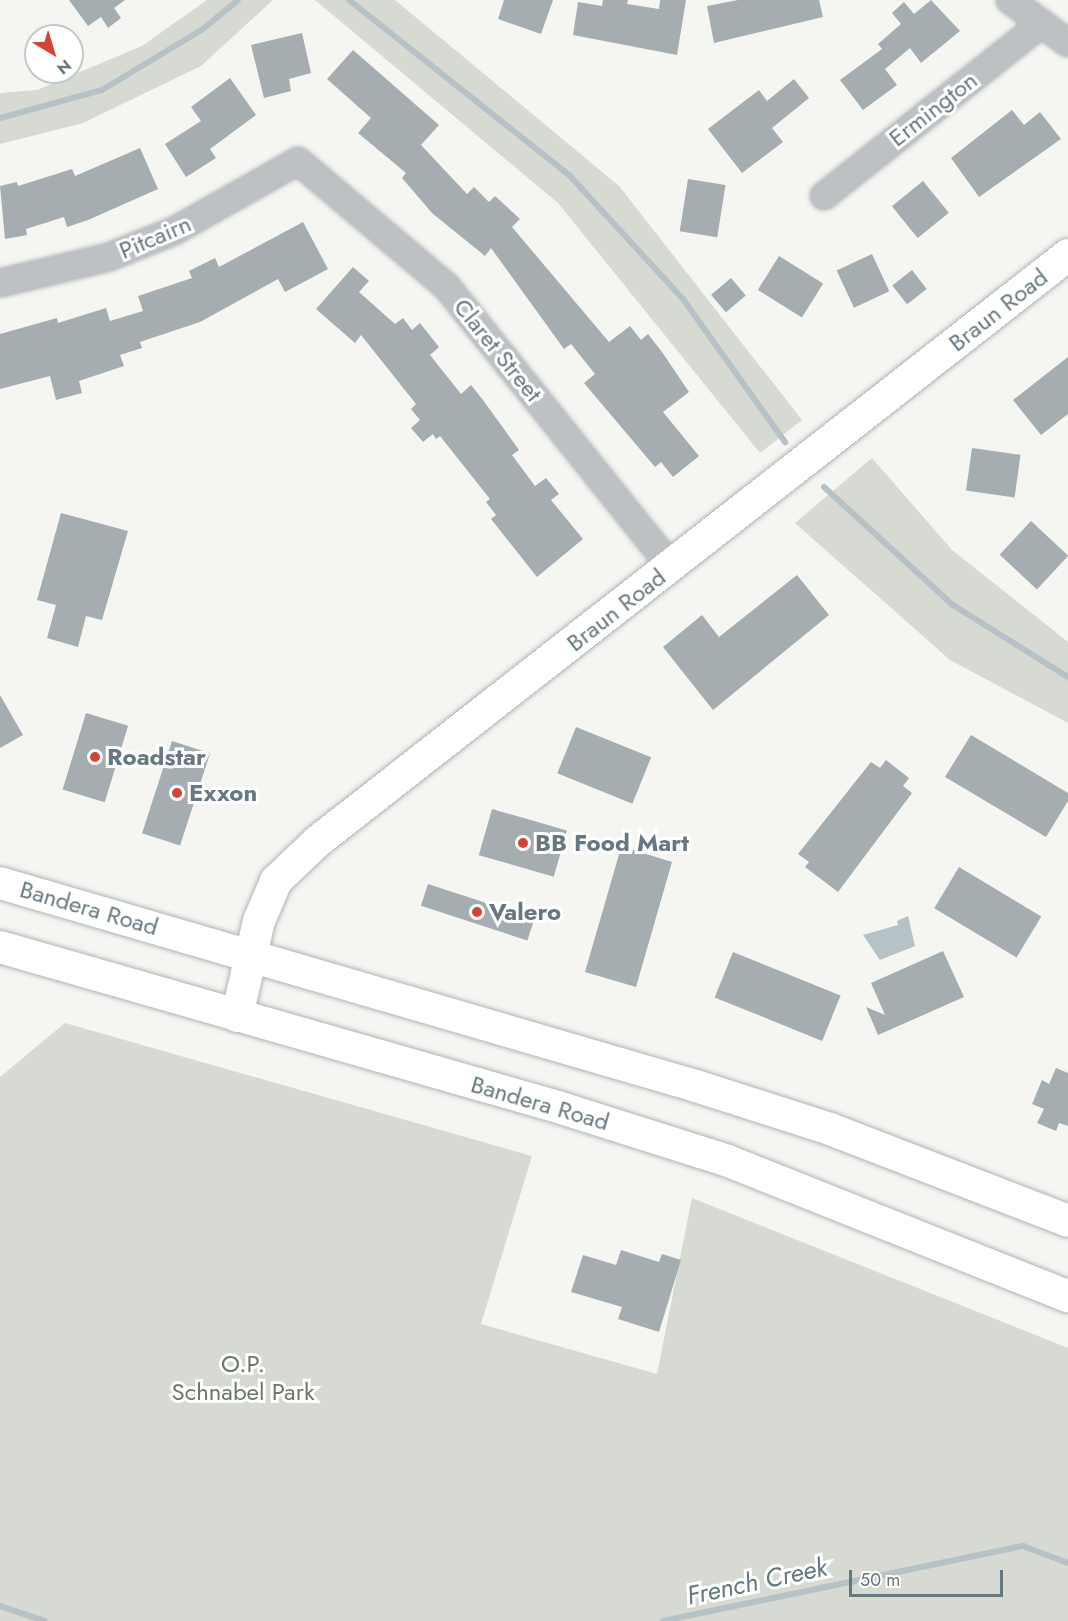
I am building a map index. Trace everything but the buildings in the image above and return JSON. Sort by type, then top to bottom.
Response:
[{"type":"main road","name":"Braun Road","points":[[237,1016],[251,956],[276,881],[318,841],[1068,255]]},
{"type":"main road","name":"Bandera Road","points":[[0,883],[830,1129],[1068,1221]]},
{"type":"main road","name":"Bandera Road","points":[[0,947],[728,1161],[1068,1296]]},
{"type":"street","points":[[1010,0],[1068,43]]},
{"type":"street","name":"Ermington","points":[[824,196],[1042,23]]},
{"type":"street","name":"Pitcairn","points":[[0,283],[110,257],[174,231],[298,161]]},
{"type":"street","name":"Claret Street","points":[[298,161],[447,287],[671,567]]},
{"type":"green space","points":[[207,0],[273,0],[201,66],[83,123],[0,144],[0,93],[37,90],[51,84],[84,84],[84,70],[142,46]]},
{"type":"green space","points":[[315,0],[395,0],[619,186],[802,420],[760,453],[558,203]]},
{"type":"green space","points":[[872,458],[952,550],[1068,642],[1068,723],[950,660],[795,523]]},
{"type":"green space","name":"O.P. Schnabel Park","points":[[65,1023],[532,1156],[481,1324],[657,1374],[692,1198],[1068,1348],[1068,1621],[0,1621],[0,1077]]},
{"type":"shaded area","points":[[908,916],[915,946],[880,960],[863,935],[898,925],[897,921]]},
{"type":"waterway","points":[[0,118],[102,90],[203,29],[238,0]]},
{"type":"waterway","points":[[349,0],[570,176],[683,299],[785,442]]},
{"type":"waterway","points":[[824,487],[953,605],[1068,677]]},
{"type":"waterway","name":"French Creek","points":[[663,1621],[1023,1546],[1068,1563]]},
{"type":"waterway","name":"French Creek","points":[[0,1606],[45,1621]]},
{"type":"place","name":"Roadstar","points":[[95,757]]},
{"type":"place","name":"Exxon","points":[[177,793]]},
{"type":"place","name":"BB Food Mart","points":[[523,843]]},
{"type":"place","name":"Valero","points":[[477,912]]}]
